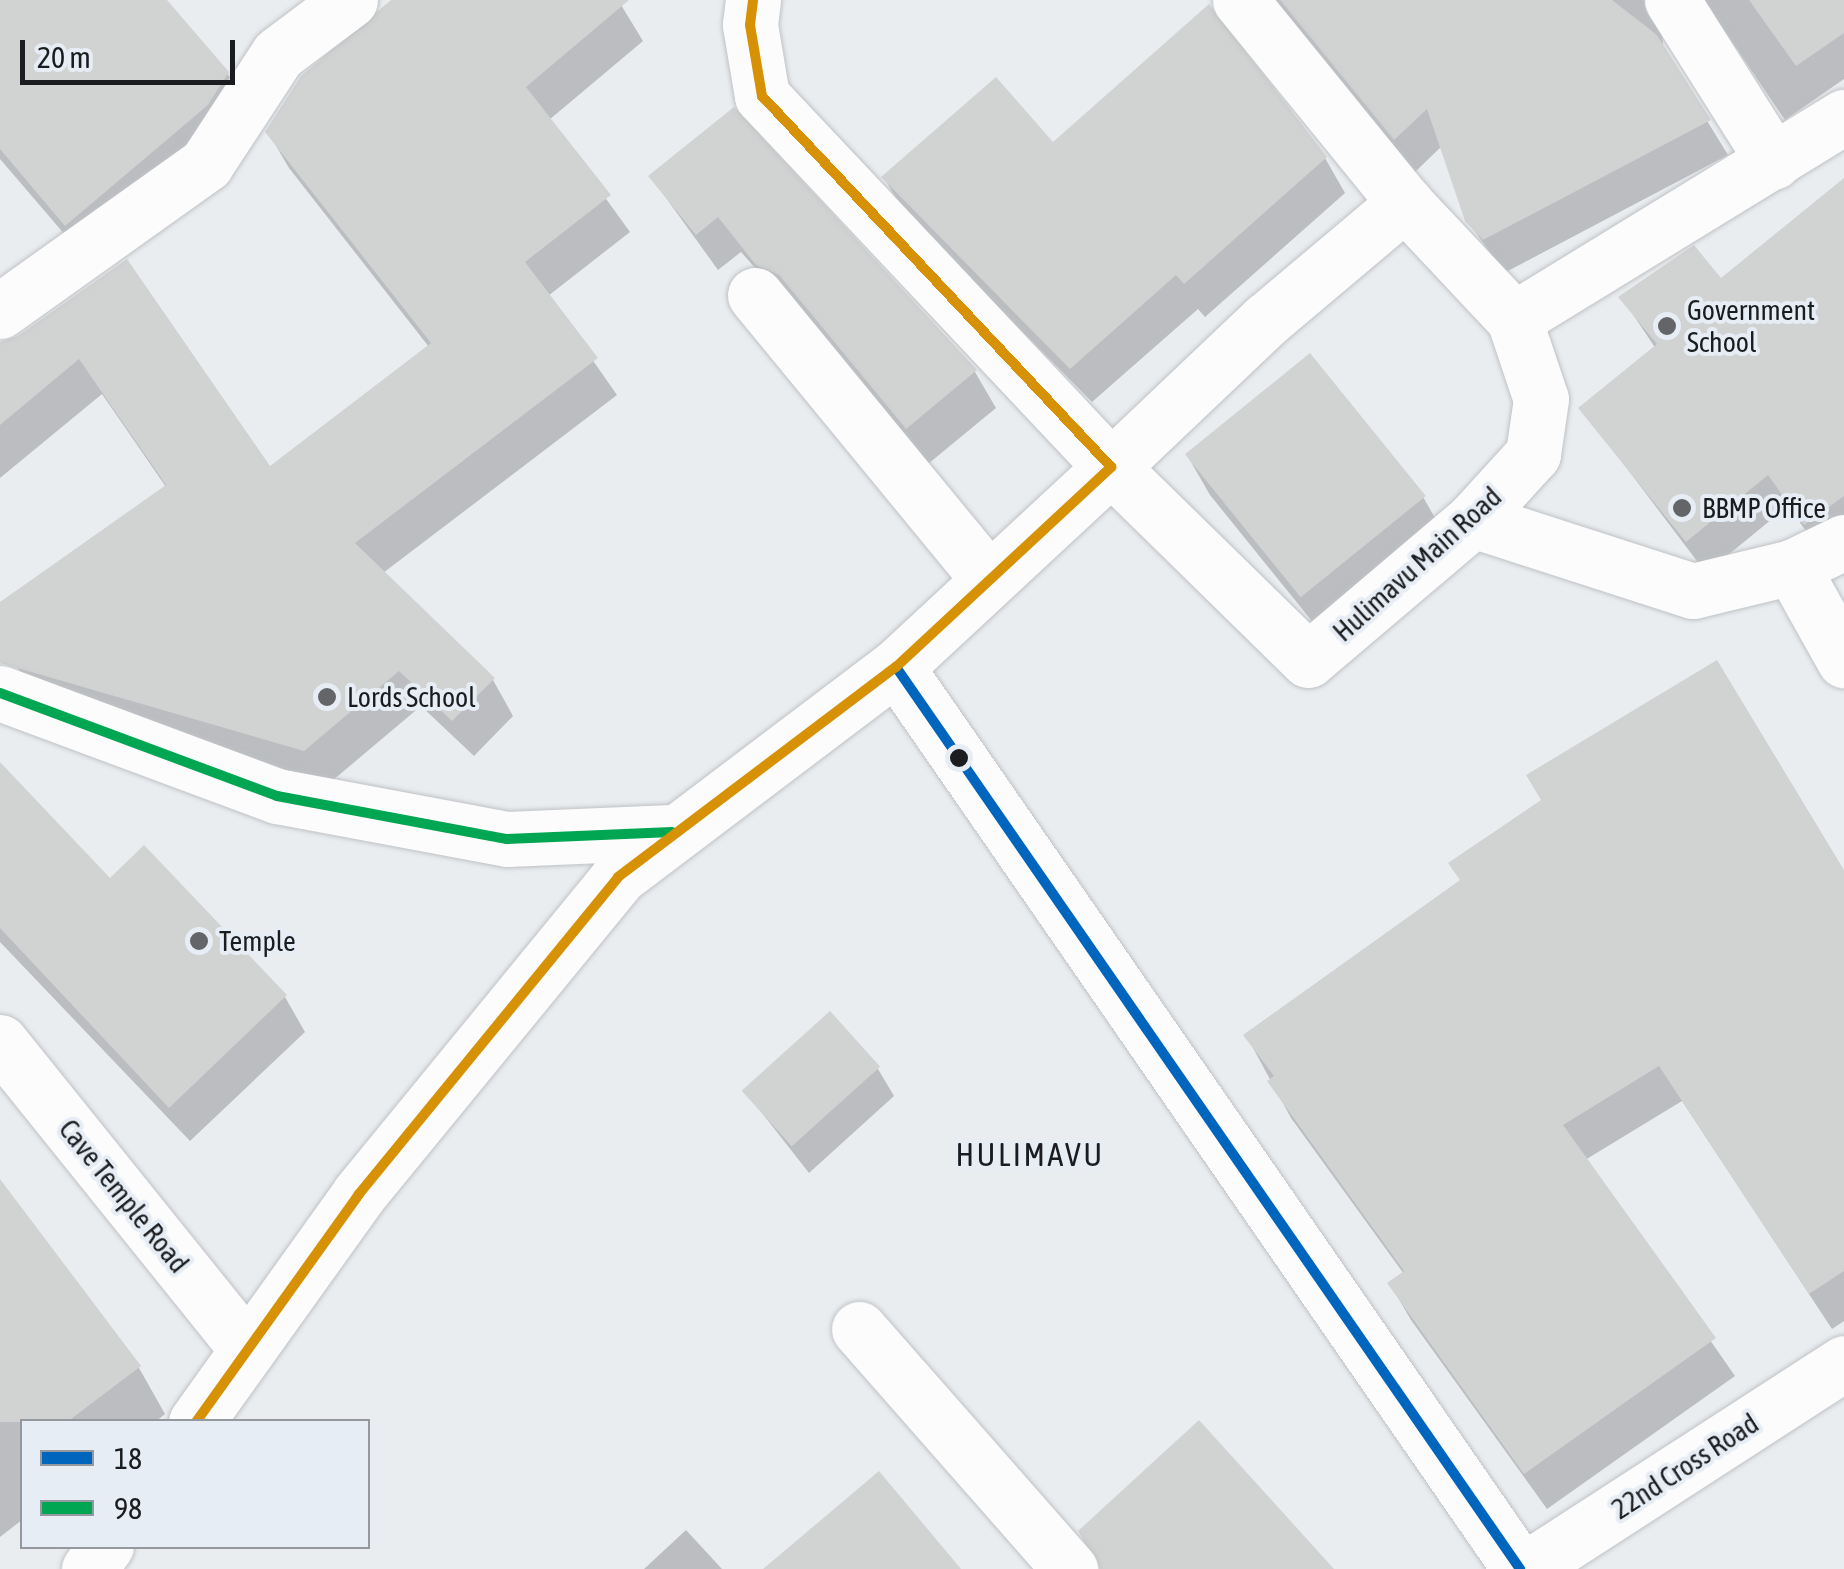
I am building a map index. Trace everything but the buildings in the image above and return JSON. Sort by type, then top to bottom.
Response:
[{"type":"street","points":[[0,311],[206,164],[278,54],[350,0]]},
{"type":"street","points":[[752,0],[750,26],[762,96],[1111,467]]},
{"type":"street","name":"Hulimavu Main Road","points":[[1111,467],[1308,660],[1473,520],[1533,454],[1541,399],[1514,319],[1405,204],[1240,0]]},
{"type":"street","points":[[1672,0],[1774,162]]},
{"type":"street","points":[[1514,319],[1844,117]]},
{"type":"street","points":[[198,1419],[359,1194],[618,877],[672,832],[896,667],[987,577],[1111,467],[1266,320],[1405,204]]},
{"type":"street","points":[[755,295],[987,577]]},
{"type":"street","points":[[1473,520],[1693,591],[1792,567],[1844,542]]},
{"type":"street","points":[[1792,567],[1844,660]]},
{"type":"street","points":[[896,667],[1523,1569]]},
{"type":"street","points":[[0,693],[277,796],[507,840],[672,832]]},
{"type":"street","name":"Cave Temple Road","points":[[0,1042],[248,1350]]},
{"type":"street","points":[[859,1329],[1070,1569]]},
{"type":"street","name":"22nd Cross Road","points":[[1523,1569],[1842,1368]]},
{"type":"transit line","points":[[198,1419],[359,1194],[618,877],[896,667],[1111,467],[762,96],[750,25],[753,0]]},
{"type":"transit line","name":"18","points":[[896,667],[1520,1569]]},
{"type":"transit line","name":"98","points":[[0,693],[277,796],[507,839],[672,832]]},
{"type":"place","name":"Government School","points":[[1667,326]]},
{"type":"place","name":"BBMP Office","points":[[1682,508]]},
{"type":"place","name":"Lords School","points":[[327,697]]},
{"type":"place","name":"Temple","points":[[199,941]]},
{"type":"district","name":"HULIMAVU","points":[[1030,1155]]}]
